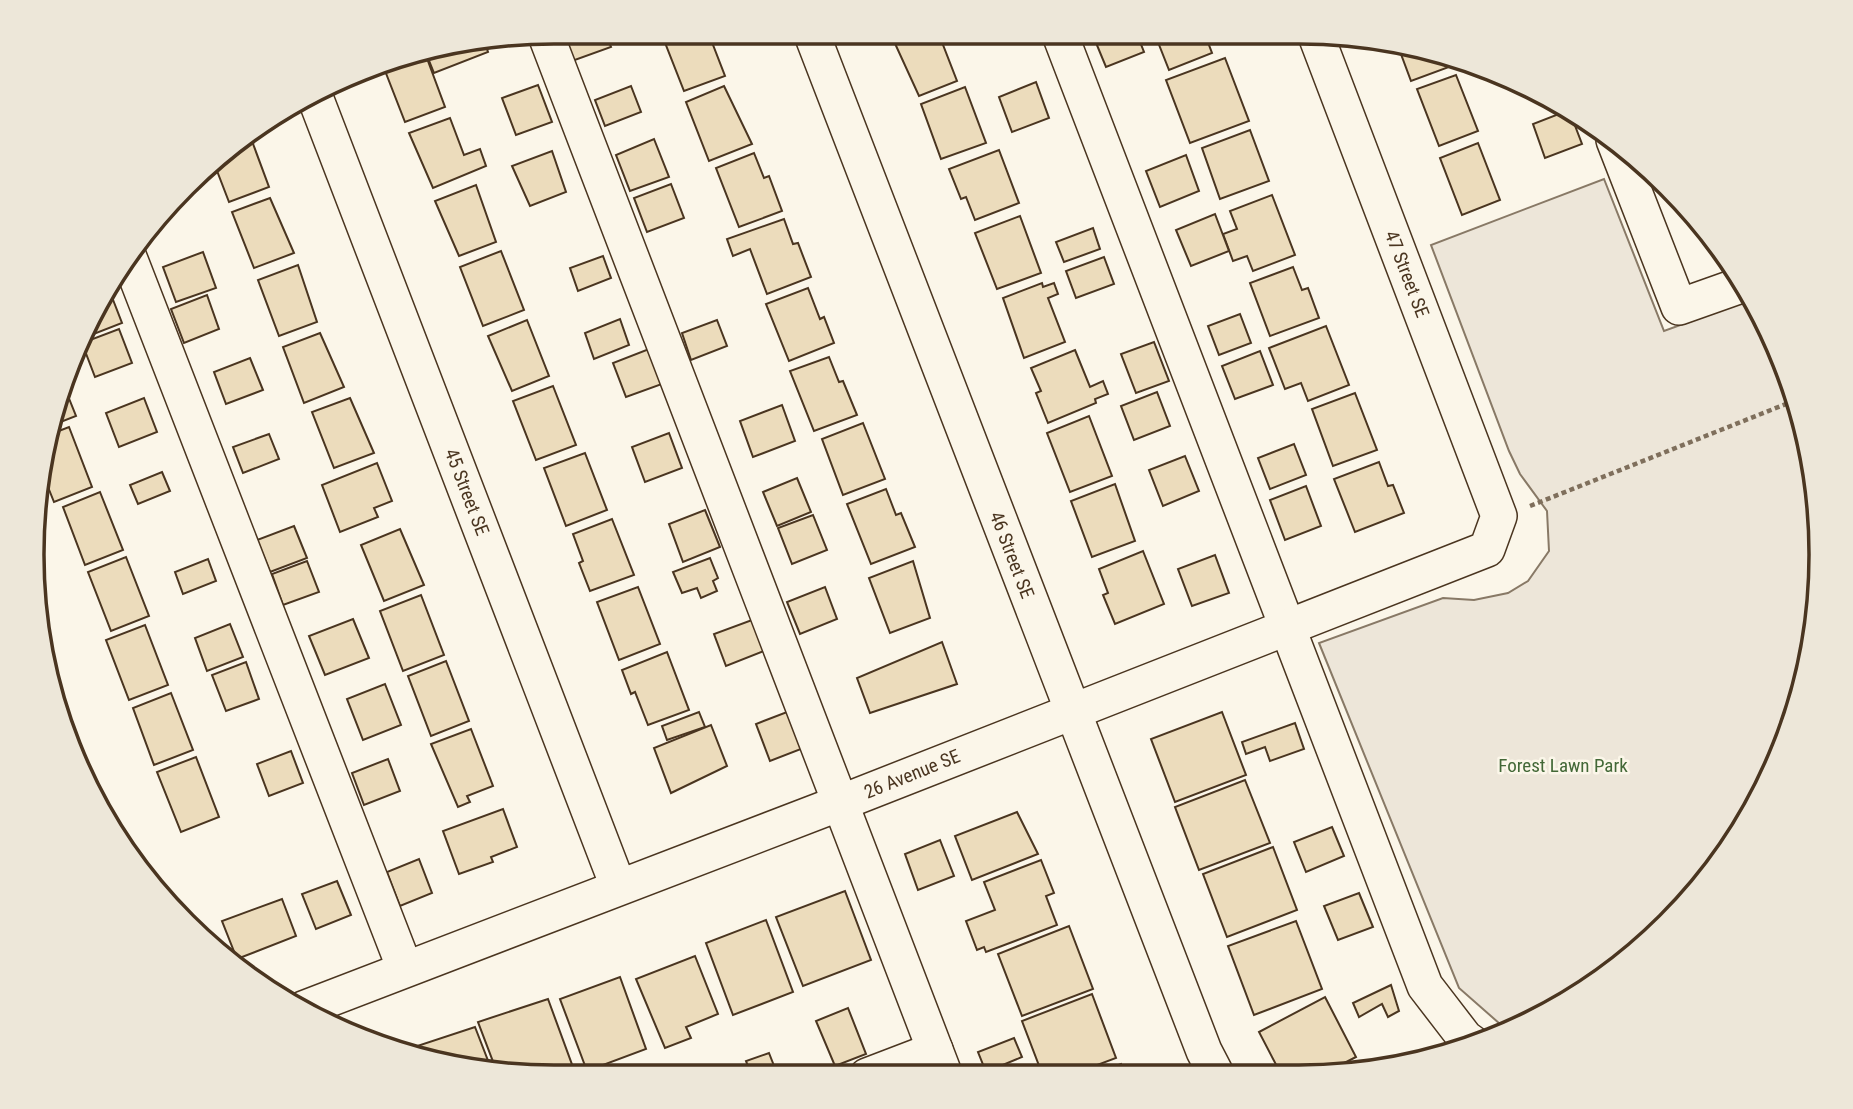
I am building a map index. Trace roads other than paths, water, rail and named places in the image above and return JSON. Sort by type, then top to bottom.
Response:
[{"type":"street","points":[[549,44],[940,1063]]},
{"type":"street","name":"46 Street SE","points":[[816,44],[1211,1065]]},
{"type":"street","points":[[1064,44],[1425,986],[1465,1037]]},
{"type":"street","name":"47 Street SE","points":[[1319,45],[1499,516]]},
{"type":"street","name":"45 Street SE","points":[[318,102],[618,886]]},
{"type":"street","points":[[1621,159],[1679,307],[1734,288]]},
{"type":"street","points":[[133,267],[405,969]]},
{"type":"street","name":"26 Avenue SE","points":[[314,1005],[840,803],[1487,549],[1499,516]]},
{"type":"park label","name":"Forest Lawn Park","points":[[1563,765]]}]
